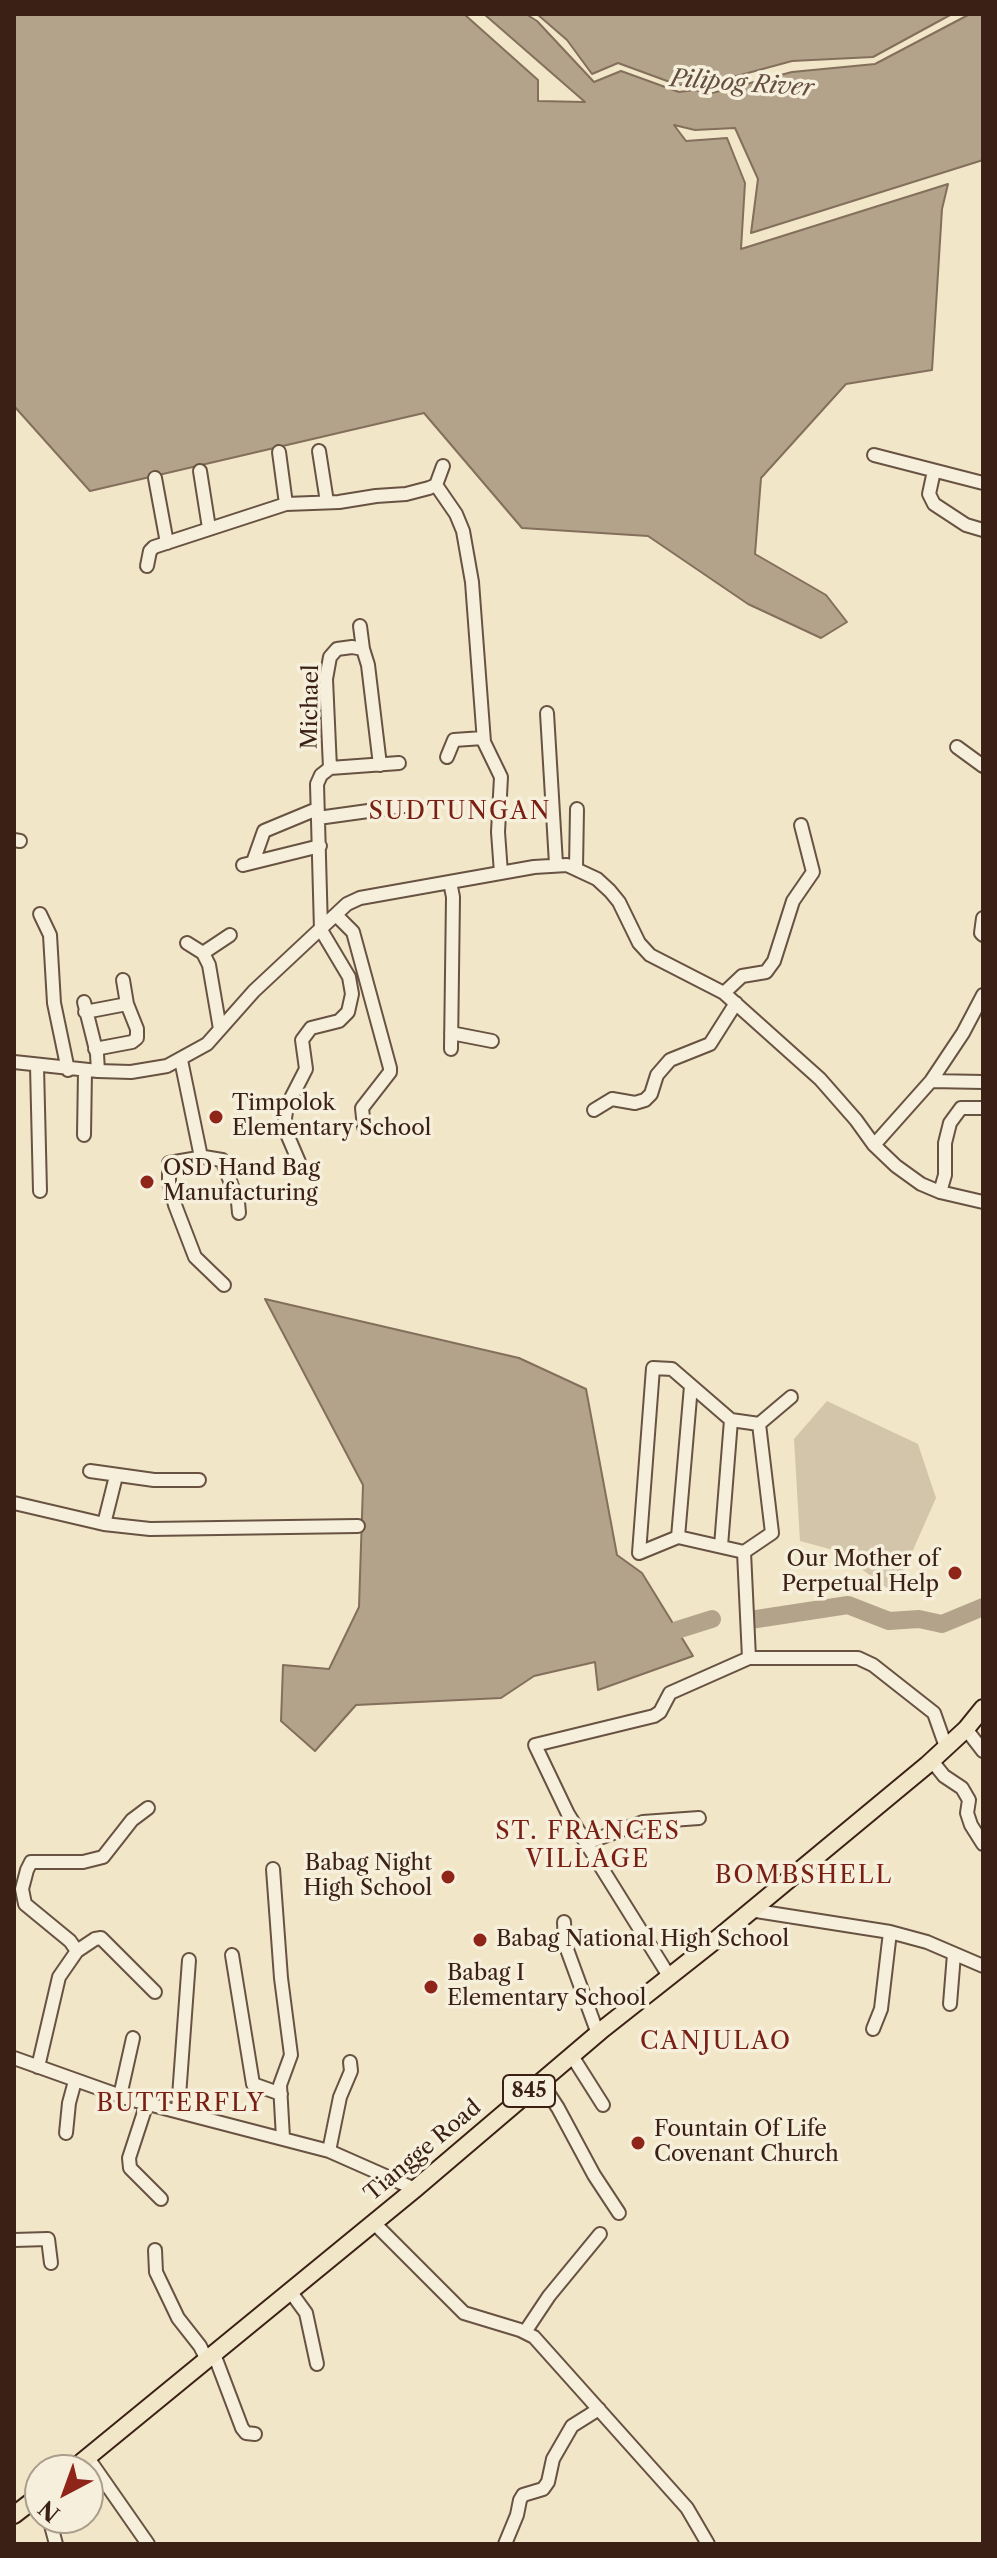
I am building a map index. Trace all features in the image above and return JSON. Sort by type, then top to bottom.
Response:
[{"type":"main road","name":"Tiangge Road","points":[[93,2454],[932,1761],[983,1708]]},
{"type":"street","points":[[319,451],[327,502]]},
{"type":"street","points":[[279,452],[286,504]]},
{"type":"street","points":[[874,455],[983,483]]},
{"type":"street","points":[[436,485],[443,466]]},
{"type":"street","points":[[200,471],[209,528]]},
{"type":"street","points":[[934,471],[929,494],[934,504],[966,525],[983,530]]},
{"type":"street","points":[[155,478],[167,543]]},
{"type":"street","points":[[147,566],[154,547],[286,504],[406,494],[436,485]]},
{"type":"street","points":[[436,485],[456,514],[463,531],[476,625],[483,738],[501,777],[498,832],[501,873]]},
{"type":"street","points":[[360,626],[380,765]]},
{"type":"street","name":"Michael","points":[[321,930],[317,784],[326,772],[326,679],[330,657],[337,649],[363,649]]},
{"type":"street","points":[[547,713],[556,864]]},
{"type":"street","points":[[447,757],[454,740],[483,738]]},
{"type":"street","points":[[957,747],[983,766]]},
{"type":"street","points":[[326,772],[399,763]]},
{"type":"street","points":[[320,846],[248,863],[264,831],[317,813],[404,806]]},
{"type":"street","points":[[576,868],[577,809]]},
{"type":"street","points":[[724,993],[742,976],[766,972],[774,961],[793,901],[813,872],[801,825]]},
{"type":"street","points":[[14,1062],[92,1071],[131,1072],[167,1066],[207,1044],[254,991],[336,915],[360,898],[556,864],[576,868],[597,879],[619,902],[639,943],[650,955],[724,993],[736,1003],[820,1079],[874,1145],[896,1166],[921,1184],[940,1192],[983,1202]]},
{"type":"street","points":[[450,882],[453,897],[451,1049]]},
{"type":"street","points":[[40,914],[50,935],[54,1003],[68,1070]]},
{"type":"street","points":[[336,915],[353,932],[390,1068],[362,1108],[364,1127]]},
{"type":"street","points":[[983,918],[983,935]]},
{"type":"street","points":[[299,1162],[287,1134],[285,1118],[287,1106],[306,1069],[302,1040],[311,1028],[339,1021],[348,1012],[352,994],[349,977],[321,930]]},
{"type":"street","points":[[203,953],[230,935]]},
{"type":"street","points":[[187,943],[203,953],[211,970],[220,1029]]},
{"type":"street","points":[[95,1049],[132,1042],[137,1038],[123,980]]},
{"type":"street","points":[[874,1145],[931,1081],[963,1033],[983,995]]},
{"type":"street","points":[[594,1110],[612,1099],[635,1103],[645,1100],[651,1094],[657,1075],[670,1060],[710,1044],[736,1003]]},
{"type":"street","points":[[84,1135],[95,1049],[85,1007],[127,1004]]},
{"type":"street","points":[[451,1033],[492,1041]]},
{"type":"street","points":[[181,1060],[201,1157]]},
{"type":"street","points":[[37,1066],[40,1191]]},
{"type":"street","points":[[931,1081],[983,1082]]},
{"type":"street","points":[[940,1192],[945,1175],[945,1143],[950,1123],[961,1108],[983,1108]]},
{"type":"street","points":[[224,1285],[195,1257],[179,1220],[169,1183],[169,1163],[201,1157],[222,1160],[238,1202],[239,1213]]},
{"type":"street","points":[[759,1424],[772,1533],[744,1552],[678,1537],[639,1553],[653,1368],[672,1369],[731,1420],[759,1424],[791,1397]]},
{"type":"street","points":[[678,1537],[691,1386]]},
{"type":"street","points":[[721,1546],[731,1420]]},
{"type":"street","points":[[90,1471],[154,1480],[199,1480]]},
{"type":"street","points":[[104,1524],[116,1476]]},
{"type":"street","points":[[14,1503],[104,1524],[150,1529],[358,1526]]},
{"type":"street","points":[[744,1552],[749,1658]]},
{"type":"street","points":[[669,1976],[568,1814],[535,1745],[654,1716],[660,1712],[670,1693],[749,1658],[858,1658],[873,1665],[934,1713],[946,1747]]},
{"type":"street","points":[[966,1729],[983,1751]]},
{"type":"street","points":[[932,1761],[944,1776],[962,1788],[969,1800],[967,1813],[971,1825],[983,1844]]},
{"type":"street","points":[[77,1951],[70,1941],[25,1904],[22,1889],[31,1862],[83,1862],[103,1857],[132,1820],[148,1808]]},
{"type":"street","points":[[586,1843],[643,1822],[699,1818]]},
{"type":"street","points":[[273,1869],[281,1978],[291,2055],[280,2085],[283,2138]]},
{"type":"street","points":[[750,1910],[890,1932],[927,1942],[983,1966]]},
{"type":"street","points":[[564,1922],[565,1944],[598,2034]]},
{"type":"street","points":[[873,2029],[881,2009],[890,1932]]},
{"type":"street","points":[[38,2067],[59,1977],[77,1951],[95,1939],[101,1938],[155,1992]]},
{"type":"street","points":[[950,2004],[954,1954]]},
{"type":"street","points":[[232,1955],[253,2084],[281,2094]]},
{"type":"street","points":[[178,2110],[189,1960]]},
{"type":"street","points":[[120,2096],[133,2038]]},
{"type":"street","points":[[572,2056],[603,2105]]},
{"type":"street","points":[[14,2058],[120,2096],[329,2151],[415,2189]]},
{"type":"street","points":[[329,2151],[340,2097],[351,2071],[350,2062]]},
{"type":"street","points":[[66,2133],[75,2081]]},
{"type":"street","points":[[541,2082],[619,2213]]},
{"type":"street","points":[[147,2103],[129,2158],[130,2168],[161,2199]]},
{"type":"street","points":[[373,2222],[464,2313],[534,2337],[687,2508],[708,2544]]},
{"type":"street","points":[[525,2332],[549,2296],[600,2234]]},
{"type":"street","points":[[14,2240],[48,2239],[51,2263]]},
{"type":"street","points":[[155,2250],[156,2272],[178,2318],[211,2357],[242,2428],[246,2433],[255,2434]]},
{"type":"street","points":[[290,2291],[306,2313],[317,2364]]},
{"type":"street","points":[[505,2544],[523,2495],[543,2489],[548,2482],[553,2459],[572,2426],[599,2409]]},
{"type":"street","points":[[104,2481],[148,2544]]},
{"type":"shaded area","points":[[14,14],[464,14],[538,80],[538,101],[585,102],[484,14],[526,14],[537,21],[594,82],[621,71],[679,92],[694,90],[712,93],[792,72],[875,64],[970,14],[983,14],[983,160],[751,233],[758,179],[735,128],[695,130],[674,125],[686,141],[727,138],[745,183],[741,249],[948,184],[942,209],[932,370],[846,384],[761,478],[755,554],[826,595],[847,622],[821,638],[748,604],[648,536],[522,528],[424,413],[90,491],[14,406]]},
{"type":"shaded area","points":[[537,14],[952,14],[873,57],[792,61],[711,83],[678,85],[618,63],[592,74],[567,40]]},
{"type":"shaded area","points":[[265,1299],[519,1358],[586,1389],[617,1555],[642,1573],[693,1656],[598,1690],[595,1662],[534,1676],[501,1698],[356,1705],[315,1751],[281,1721],[283,1665],[329,1669],[359,1607],[363,1485]]},
{"type":"shaded area","points":[[827,1401],[918,1444],[936,1498],[894,1593],[837,1551],[800,1541],[794,1439]]},
{"type":"waterway","points":[[750,1620],[848,1605],[889,1621],[919,1619],[942,1624],[983,1607]]},
{"type":"waterway","points":[[677,1630],[712,1619]]},
{"type":"place","name":"Timpolok Elementary School","points":[[216,1117]]},
{"type":"place","name":"OSD Hand Bag Manufacturing","points":[[147,1182]]},
{"type":"place","name":"Our Mother of Perpetual Help","points":[[955,1573]]},
{"type":"place","name":"Babag Night High School","points":[[448,1877]]},
{"type":"place","name":"Babag National High School","points":[[480,1940]]},
{"type":"place","name":"Babag I Elementary School","points":[[431,1987]]},
{"type":"place","name":"Fountain Of Life Covenant Church","points":[[638,2143]]},
{"type":"district","name":"SUDTUNGAN","points":[[460,812]]},
{"type":"district","name":"ST. FRANCES VILLAGE","points":[[588,1846]]},
{"type":"district","name":"BOMBSHELL","points":[[804,1876]]},
{"type":"district","name":"CANJULAO","points":[[716,2042]]},
{"type":"district","name":"BUTTERFLY","points":[[181,2104]]},
{"type":"water label","name":"Pilipog River","points":[[742,84]]}]
